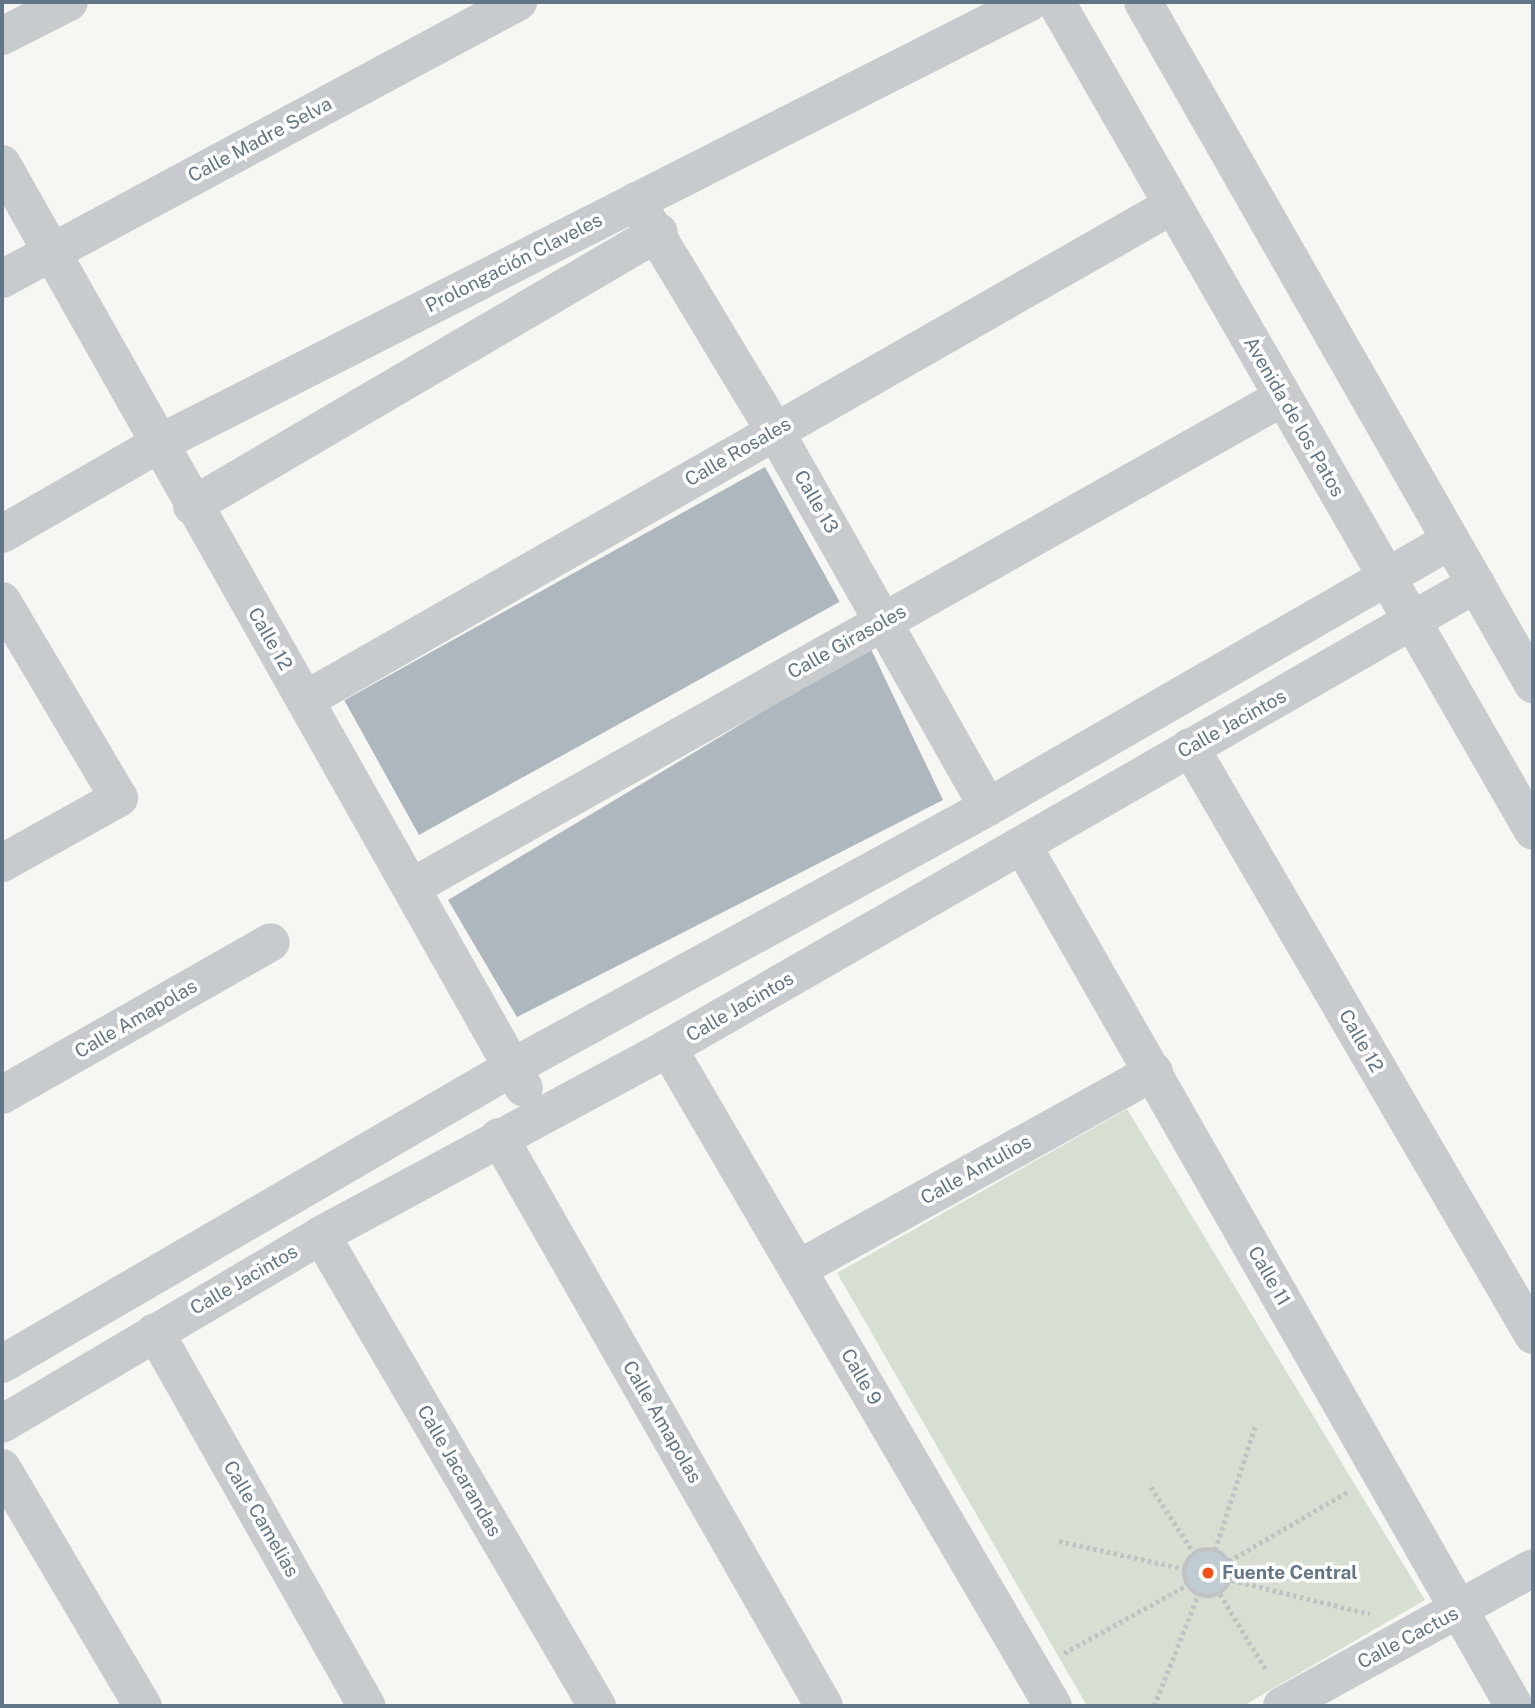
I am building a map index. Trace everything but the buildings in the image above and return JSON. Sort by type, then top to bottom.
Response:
[{"type":"street","points":[[2,36],[69,2]]},
{"type":"street","name":"Calle Madre Selva","points":[[2,279],[518,2]]},
{"type":"street","name":"Prolongación Claveles","points":[[2,534],[159,443],[1030,2]]},
{"type":"street","name":"Avenida de los Patos","points":[[1056,2],[1533,831]]},
{"type":"street","points":[[1143,2],[1533,684]]},
{"type":"street","name":"Calle 12","points":[[2,164],[192,506],[539,1114]]},
{"type":"street","name":"Calle 13","points":[[636,201],[659,232],[775,431],[988,807]]},
{"type":"street","name":"Calle Rosales","points":[[305,700],[1171,206]]},
{"type":"street","points":[[192,506],[659,232]]},
{"type":"street","name":"Calle Girasoles","points":[[411,887],[1283,397]]},
{"type":"street","points":[[2,1364],[513,1067],[988,807],[1386,575],[1451,540]]},
{"type":"street","name":"Calle Jacintos","points":[[2,1424],[321,1235],[539,1114],[668,1048],[1023,846],[1190,747],[1413,624],[1476,584]]},
{"type":"street","points":[[2,601],[119,798],[2,863]]},
{"type":"street","name":"Calle 12","points":[[1190,747],[1533,1335]]},
{"type":"street","name":"Calle 11","points":[[1023,846],[1514,1706]]},
{"type":"street","name":"Calle Amapolas","points":[[2,1095],[271,942]]},
{"type":"street","name":"Calle 9","points":[[668,1048],[1053,1706]]},
{"type":"street","name":"Calle Antulios","points":[[797,1269],[1154,1072]]},
{"type":"street","name":"Calle Amapolas","points":[[499,1137],[824,1706]]},
{"type":"street","name":"Calle Jacarandas","points":[[321,1235],[597,1706]]},
{"type":"street","name":"Calle Camelias","points":[[155,1332],[367,1706]]},
{"type":"street","points":[[2,1468],[143,1706]]},
{"type":"street","name":"Calle Cactus","points":[[1282,1698],[1460,1611],[1533,1569]]},
{"type":"path","points":[[1214,1550],[1255,1426]]},
{"type":"path","points":[[1151,1487],[1194,1553]]},
{"type":"path","points":[[1229,1561],[1356,1487]]},
{"type":"path","points":[[1059,1541],[1185,1569]]},
{"type":"path","points":[[1214,1550],[1229,1561],[1232,1580],[1220,1594],[1198,1595],[1187,1585],[1185,1569],[1194,1553],[1214,1550]]},
{"type":"path","points":[[1232,1580],[1378,1616]]},
{"type":"path","points":[[1032,1671],[1187,1585]]},
{"type":"path","points":[[1220,1594],[1282,1698]]},
{"type":"path","points":[[1154,1706],[1198,1595]]},
{"type":"shaded area","points":[[1127,1109],[1425,1600],[1243,1706],[1087,1706],[837,1273]]},
{"type":"shaded area","points":[[1208,1549],[1225,1556],[1232,1573],[1225,1590],[1208,1597],[1191,1590],[1184,1573],[1191,1556]]},
{"type":"place","name":"Fuente Central","points":[[1208,1573]]}]
